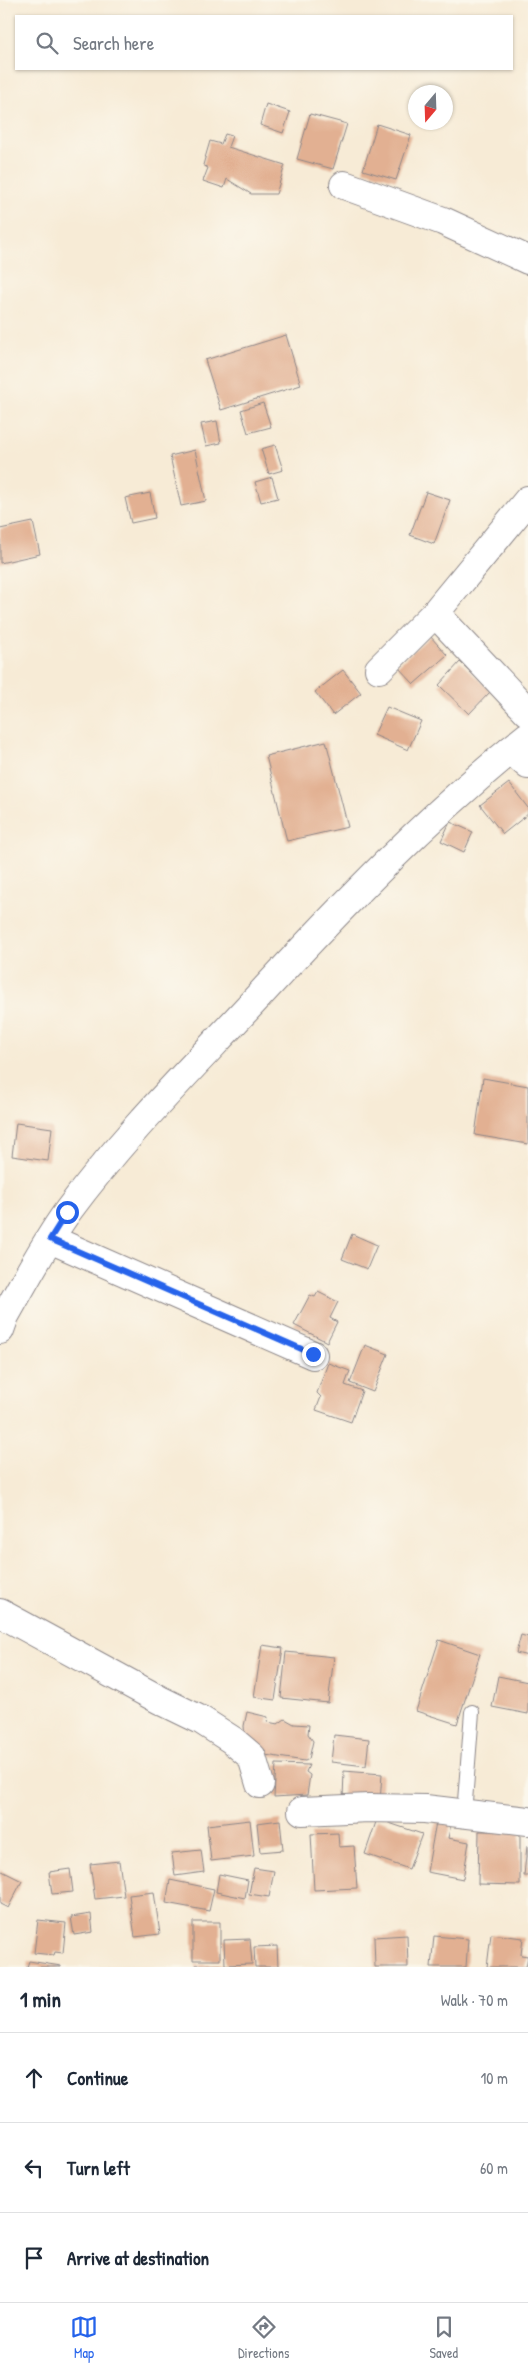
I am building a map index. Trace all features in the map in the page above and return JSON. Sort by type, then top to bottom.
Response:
[{"type":"street","points":[[344,185],[443,221],[528,260]]},
{"type":"street","points":[[380,669],[435,613],[528,500]]},
{"type":"street","points":[[435,613],[528,712]]},
{"type":"street","points":[[2,1320],[50,1239],[73,1205],[136,1128],[310,940],[418,831],[522,750]]},
{"type":"street","points":[[50,1239],[313,1354]]},
{"type":"street","points":[[0,1613],[160,1700],[201,1720],[232,1740],[252,1757],[260,1784]]},
{"type":"street","points":[[302,1811],[369,1808],[426,1809],[528,1821]]},
{"type":"lane","points":[[464,1814],[472,1712]]},
{"type":"building","points":[[266,104],[290,112],[283,133],[260,125]]},
{"type":"building","points":[[310,114],[347,124],[333,169],[297,159]]},
{"type":"building","points":[[377,124],[411,135],[396,180],[363,170]]},
{"type":"building","points":[[225,134],[232,136],[228,147],[285,165],[276,194],[251,194],[227,179],[224,188],[203,181],[208,168],[203,165],[210,141],[221,144]]},
{"type":"building","points":[[286,335],[301,385],[221,410],[205,360]]},
{"type":"building","points":[[263,403],[271,427],[248,433],[241,410]]},
{"type":"building","points":[[217,421],[221,443],[206,446],[201,424]]},
{"type":"building","points":[[275,445],[283,470],[269,474],[261,449]]},
{"type":"building","points":[[195,450],[206,501],[181,506],[170,456]]},
{"type":"building","points":[[272,477],[278,498],[261,502],[255,482]]},
{"type":"building","points":[[426,492],[450,500],[434,544],[410,535]]},
{"type":"building","points":[[150,493],[155,518],[131,523],[125,498]]},
{"type":"building","points":[[33,522],[40,554],[0,563],[0,529]]},
{"type":"building","points":[[430,636],[447,655],[414,684],[397,666]]},
{"type":"building","points":[[460,662],[491,691],[469,714],[439,685]]},
{"type":"building","points":[[343,670],[361,693],[333,715],[315,692]]},
{"type":"building","points":[[387,707],[421,721],[408,750],[374,735]]},
{"type":"building","points":[[326,741],[348,827],[287,841],[266,756]]},
{"type":"building","points":[[509,783],[528,808],[528,814],[503,834],[480,805]]},
{"type":"building","points":[[450,822],[473,832],[464,852],[441,841]]},
{"type":"building","points":[[483,1078],[528,1086],[528,1144],[475,1135]]},
{"type":"building","points":[[16,1123],[52,1128],[48,1161],[12,1156]]},
{"type":"building","points":[[352,1234],[377,1245],[367,1269],[342,1259]]},
{"type":"building","points":[[318,1292],[338,1302],[330,1318],[337,1322],[327,1342],[294,1325],[310,1295],[315,1297]]},
{"type":"building","points":[[365,1345],[388,1354],[373,1392],[350,1383]]},
{"type":"building","points":[[328,1363],[350,1371],[345,1385],[362,1391],[351,1422],[316,1410],[321,1397],[317,1393]]},
{"type":"building","points":[[521,1635],[528,1637],[528,1656],[516,1653]]},
{"type":"building","points":[[439,1640],[480,1654],[457,1724],[416,1711]]},
{"type":"building","points":[[262,1645],[283,1648],[275,1700],[254,1697]]},
{"type":"building","points":[[286,1652],[334,1657],[328,1703],[281,1698]]},
{"type":"building","points":[[498,1676],[528,1682],[528,1714],[492,1707]]},
{"type":"building","points":[[247,1712],[268,1717],[267,1722],[278,1724],[285,1719],[294,1724],[309,1725],[308,1734],[313,1741],[309,1759],[305,1761],[265,1755],[246,1748],[244,1726]]},
{"type":"building","points":[[334,1735],[369,1739],[366,1766],[331,1762]]},
{"type":"building","points":[[276,1764],[309,1765],[306,1772],[310,1775],[307,1795],[274,1797]]},
{"type":"building","points":[[344,1771],[382,1774],[380,1802],[343,1799]]},
{"type":"building","points":[[377,1819],[422,1834],[409,1869],[365,1854]]},
{"type":"building","points":[[250,1820],[254,1856],[211,1861],[207,1825]]},
{"type":"building","points":[[280,1820],[283,1850],[260,1852],[257,1823]]},
{"type":"building","points":[[436,1822],[451,1824],[448,1838],[469,1842],[463,1879],[427,1872]]},
{"type":"building","points":[[479,1831],[520,1831],[520,1885],[478,1884]]},
{"type":"building","points":[[338,1833],[339,1847],[354,1846],[357,1888],[314,1890],[311,1834]]},
{"type":"building","points":[[527,1846],[528,1876],[524,1876]]},
{"type":"building","points":[[201,1850],[204,1872],[175,1876],[172,1853]]},
{"type":"building","points":[[119,1861],[124,1896],[95,1899],[90,1864]]},
{"type":"building","points":[[254,1868],[274,1871],[269,1897],[249,1894]]},
{"type":"building","points":[[70,1869],[73,1892],[52,1894],[49,1872]]},
{"type":"building","points":[[0,1870],[22,1881],[8,1908],[0,1904]]},
{"type":"building","points":[[219,1874],[248,1880],[245,1898],[216,1892]]},
{"type":"building","points":[[170,1880],[214,1889],[209,1911],[166,1903]]},
{"type":"building","points":[[154,1892],[160,1934],[135,1937],[129,1895]]},
{"type":"building","points":[[91,1914],[93,1932],[74,1935],[71,1917]]},
{"type":"building","points":[[38,1920],[66,1923],[63,1953],[55,1952],[54,1955],[34,1953]]},
{"type":"building","points":[[193,1922],[220,1922],[220,1960],[193,1960]]},
{"type":"building","points":[[491,1934],[523,1938],[521,1955],[528,1956],[526,1967],[487,1967]]},
{"type":"building","points":[[407,1935],[408,1967],[375,1967],[374,1937]]},
{"type":"building","points":[[434,1936],[468,1939],[466,1967],[431,1967]]},
{"type":"building","points":[[250,1939],[252,1964],[225,1965],[224,1940]]},
{"type":"building","points":[[277,1946],[278,1967],[255,1967],[254,1947]]},
{"type":"building","points":[[29,1961],[61,1966],[61,1967],[27,1967]]},
{"type":"building","points":[[196,1965],[221,1965],[221,1967],[196,1967]]},
{"type":"route","points":[[67,1212],[50,1239],[313,1354]]}]
